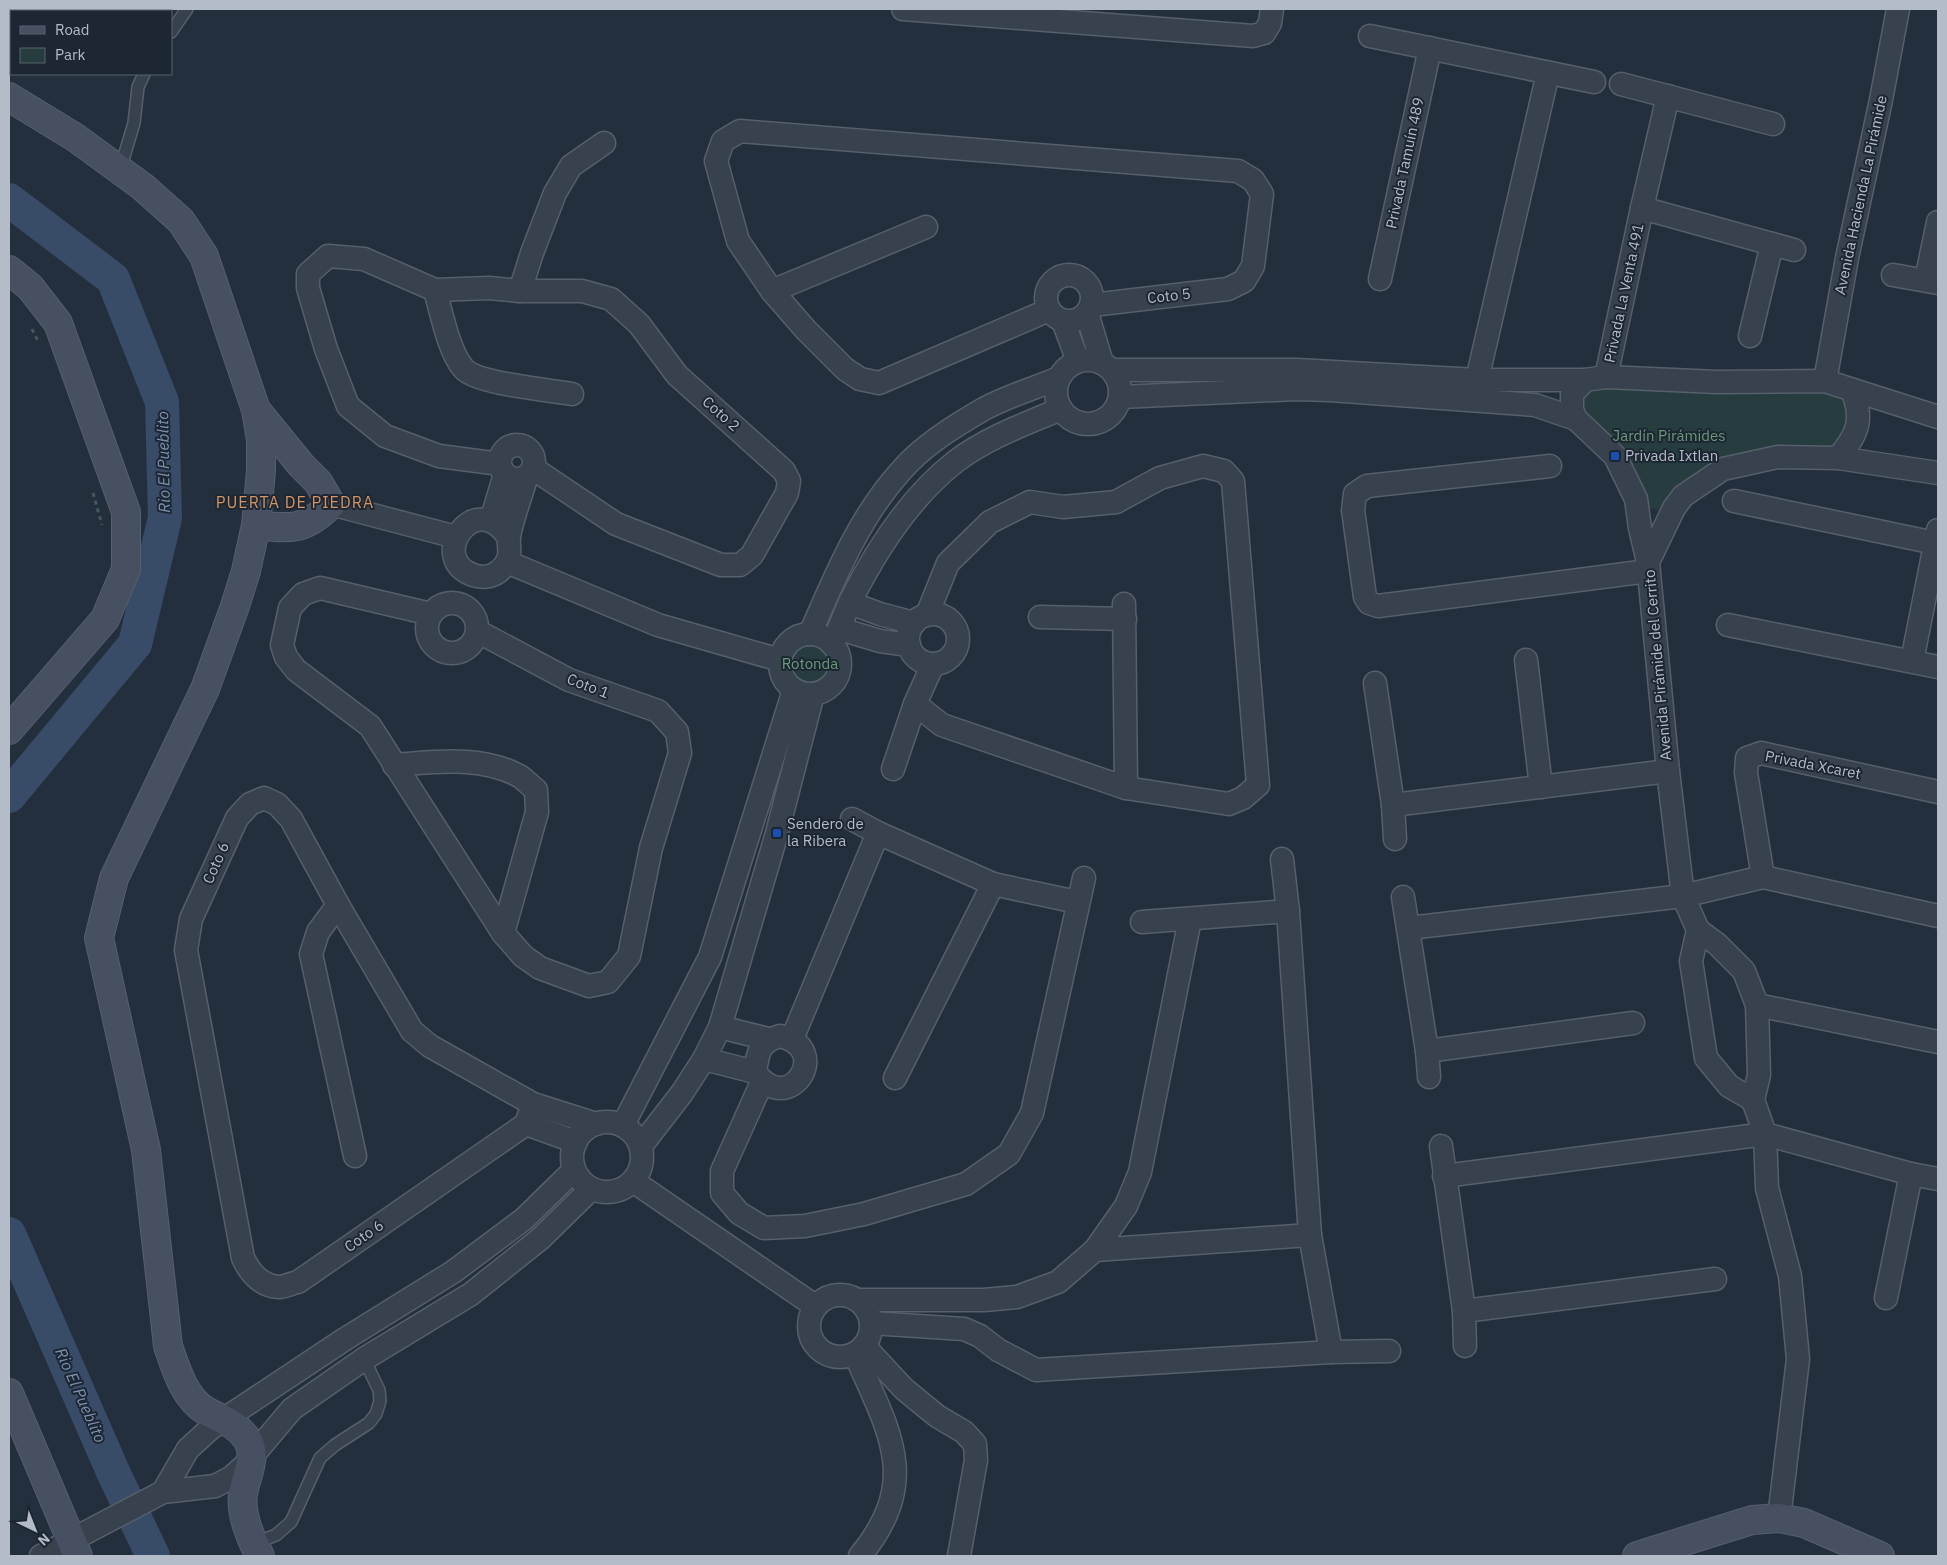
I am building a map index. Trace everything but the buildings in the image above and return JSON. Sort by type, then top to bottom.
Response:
[{"type":"street","points":[[903,9],[1253,36],[1264,33],[1270,22],[1272,9]]},
{"type":"street","name":"Avenida Hacienda La Pirámide","points":[[1825,381],[1847,258],[1881,100],[1898,9]]},
{"type":"street","points":[[1370,36],[1594,82]]},
{"type":"street","name":"Privada Tamuín 489","points":[[1380,279],[1430,48]]},
{"type":"street","points":[[1476,390],[1548,73]]},
{"type":"street","points":[[1621,84],[1774,124]]},
{"type":"street","name":"Privada La Venta 491","points":[[1595,379],[1642,208],[1668,96]]},
{"type":"street","points":[[9,97],[76,138],[143,187],[182,221],[204,256],[256,410],[261,440],[262,471],[256,525],[246,570],[205,689],[114,878],[99,938],[146,1150],[168,1346],[178,1376],[189,1395],[205,1410],[224,1419],[247,1440],[252,1456],[243,1496],[244,1515],[257,1550]]},
{"type":"street","name":"Coto 5","points":[[772,291],[738,241],[716,161],[723,141],[740,131],[1238,171],[1253,180],[1262,194],[1253,266],[1244,281],[1228,289],[1090,309]]},
{"type":"street","points":[[516,471],[439,456],[385,436],[348,406],[326,349],[308,288],[308,274],[328,256],[364,259],[434,290],[489,288],[520,290],[532,253],[556,193],[571,166],[604,143]]},
{"type":"street","name":"Privada La Venta 491","points":[[1642,208],[1794,250]]},
{"type":"street","points":[[1893,274],[1932,282],[1938,222]]},
{"type":"street","points":[[926,228],[772,291],[806,330],[846,369],[860,379],[879,383],[1056,316],[1072,322],[1080,319],[1090,309]]},
{"type":"street","points":[[1750,336],[1772,244]]},
{"type":"street","points":[[9,270],[30,286],[58,323],[126,512],[126,569],[105,619],[9,730]]},
{"type":"street","points":[[1078,361],[1056,316],[1046,302],[1049,286],[1055,279],[1070,275],[1086,281],[1091,288],[1090,309],[1107,366],[1120,388],[1120,397],[1116,408],[1108,416],[1099,422],[1088,424],[1078,422],[1068,417],[1061,408],[1056,393],[1059,378],[1067,368],[1078,361],[1090,360],[1107,366],[1297,370],[1476,390],[1535,405],[1576,419]]},
{"type":"street","points":[[434,290],[452,348],[464,370],[485,380],[572,394]]},
{"type":"street","name":"Coto 2","points":[[516,471],[616,524],[721,565],[740,565],[752,555],[787,493],[790,481],[784,471],[677,374],[639,324],[611,299],[582,291],[520,290]]},
{"type":"street","points":[[810,634],[839,568],[865,518],[901,471],[938,438],[984,409],[1059,378]]},
{"type":"street","points":[[1576,419],[1572,410],[1572,394],[1595,379]]},
{"type":"street","points":[[1120,397],[1296,389],[1476,390],[1595,379],[1717,382],[1825,381],[1938,417]]},
{"type":"street","points":[[1838,458],[1849,445],[1856,431],[1859,406],[1852,390]]},
{"type":"street","points":[[909,645],[880,641],[836,637],[822,637],[810,634],[794,639],[782,652],[780,669],[783,677],[804,692],[822,692],[836,679],[840,661],[836,637],[850,602],[891,530],[924,489],[956,461],[997,436],[1061,408]]},
{"type":"street","points":[[256,410],[301,465],[318,482],[331,504],[456,537]]},
{"type":"street","name":"Avenida Pirámide del Cerrito","points":[[1576,419],[1615,456],[1636,499],[1648,567],[1668,771],[1683,896],[1698,930],[1717,944],[1744,971],[1757,1005],[1759,1076],[1753,1100]]},
{"type":"street","points":[[1550,466],[1367,486],[1355,494],[1354,519],[1365,597],[1369,603],[1378,606],[1648,567],[1674,508],[1683,496],[1723,469],[1778,458],[1838,458],[1938,473]]},
{"type":"street","points":[[262,471],[288,464],[301,465]]},
{"type":"street","points":[[850,602],[880,614],[920,619],[935,614],[943,616],[955,627],[957,644],[954,652],[941,662],[932,664],[917,659],[909,645],[908,634],[920,619],[948,563],[990,522],[1030,502],[1063,507],[1116,502],[1160,478],[1203,466],[1224,471],[1233,481],[1258,785],[1243,798],[1229,804],[1126,788],[942,725],[915,704]]},
{"type":"street","points":[[491,521],[516,471]]},
{"type":"street","points":[[509,538],[502,528],[491,521],[482,519],[472,521],[464,526],[456,537],[453,551],[455,560],[467,573],[477,577],[486,577],[498,572],[507,562],[510,551],[509,538],[516,471]]},
{"type":"street","points":[[1636,499],[1648,508],[1660,510],[1674,508]]},
{"type":"street","points":[[1734,501],[1937,536],[1912,661]]},
{"type":"street","points":[[256,525],[284,528],[304,524],[314,520],[331,504]]},
{"type":"street","points":[[507,562],[658,625],[780,660]]},
{"type":"street","points":[[460,567],[438,609],[426,631],[429,639],[440,651],[456,653],[464,651],[470,646],[477,631],[477,623],[469,609],[453,603],[438,609],[320,588],[303,594],[290,608],[282,645],[286,657],[296,670],[370,726],[503,933]]},
{"type":"street","points":[[469,609],[486,577]]},
{"type":"street","points":[[1040,617],[1124,611],[1126,788]]},
{"type":"street","points":[[1728,626],[1912,661],[1938,668]]},
{"type":"street","name":"Coto 1","points":[[477,631],[569,680],[658,711],[677,732],[680,753],[651,848],[629,956],[608,982],[589,986],[540,968],[523,956],[503,933]]},
{"type":"street","points":[[1526,660],[1540,787]]},
{"type":"street","points":[[894,769],[915,704],[932,664]]},
{"type":"street","points":[[1375,683],[1393,805],[1395,839]]},
{"type":"street","points":[[641,1146],[682,1093],[704,1059],[720,1027],[777,833],[804,692]]},
{"type":"street","points":[[623,1125],[710,958],[804,692]]},
{"type":"street","name":"Privada Xcaret","points":[[1762,877],[1746,773],[1747,758],[1761,753],[1938,792]]},
{"type":"street","points":[[394,765],[444,762],[486,763],[521,777],[536,790],[536,812],[503,933]]},
{"type":"street","points":[[1393,805],[1668,771]]},
{"type":"street","name":"Coto 6","points":[[264,798],[277,804],[291,819],[338,905],[412,1032],[529,1114],[298,1282],[278,1287],[260,1281],[249,1272],[243,1258],[186,950],[191,919],[236,818],[250,804],[264,798]]},
{"type":"street","points":[[852,819],[878,833],[992,884],[1077,902]]},
{"type":"street","points":[[792,1039],[878,833]]},
{"type":"street","points":[[1282,859],[1288,911],[1310,1235],[1331,1352]]},
{"type":"street","points":[[1409,928],[1683,896],[1762,877],[1938,916]]},
{"type":"street","points":[[768,1039],[758,1053],[759,1077],[722,1171],[722,1193],[739,1213],[764,1228],[804,1226],[864,1214],[966,1184],[1008,1154],[1032,1113],[1077,902],[1084,878]]},
{"type":"street","points":[[895,1078],[992,884]]},
{"type":"street","points":[[1403,897],[1427,1051],[1429,1077]]},
{"type":"street","points":[[338,905],[318,932],[311,954],[355,1156]]},
{"type":"street","points":[[1142,922],[1288,911]]},
{"type":"street","points":[[857,1300],[984,1300],[1017,1297],[1058,1282],[1095,1250],[1126,1206],[1140,1172],[1190,919]]},
{"type":"street","points":[[1698,930],[1691,961],[1706,1058],[1730,1086],[1753,1100],[1765,1134],[1767,1188],[1790,1276],[1798,1359],[1779,1518]]},
{"type":"street","points":[[1757,1005],[1938,1042]]},
{"type":"street","points":[[1427,1051],[1633,1023]]},
{"type":"street","points":[[704,1059],[759,1077],[774,1088],[786,1088],[797,1082],[804,1072],[806,1059],[802,1047],[792,1039],[780,1036],[768,1039],[720,1027]]},
{"type":"street","points":[[529,1114],[596,1124],[609,1122],[623,1125],[634,1134],[641,1146],[642,1164],[634,1181],[621,1190],[606,1192],[591,1189],[581,1181],[574,1170],[572,1156],[576,1142],[584,1131],[596,1124]]},
{"type":"street","points":[[529,1114],[576,1142]]},
{"type":"street","points":[[1444,1176],[1765,1134],[1911,1174],[1938,1179]]},
{"type":"street","points":[[1441,1146],[1464,1311],[1465,1346]]},
{"type":"street","points":[[163,1492],[188,1449],[198,1438],[345,1339],[453,1272],[524,1219],[574,1170]]},
{"type":"street","points":[[1886,1298],[1911,1174]]},
{"type":"street","points":[[634,1181],[815,1306]]},
{"type":"street","points":[[40,1556],[74,1548],[163,1492],[214,1486],[232,1477],[292,1409],[364,1359],[471,1294],[540,1239],[591,1189]]},
{"type":"street","points":[[1095,1250],[1310,1235]]},
{"type":"street","points":[[1464,1311],[1715,1279]]},
{"type":"street","points":[[837,1295],[849,1296],[857,1300],[868,1311],[871,1323],[870,1335],[860,1350],[843,1357],[831,1356],[820,1350],[812,1341],[809,1330],[810,1317],[815,1306],[825,1298],[837,1295]]},
{"type":"street","points":[[980,1336],[980,1316],[984,1300]]},
{"type":"street","points":[[871,1323],[964,1329],[980,1336],[998,1350],[1036,1370],[1331,1352],[1389,1351]]},
{"type":"street","points":[[860,1350],[887,1426],[895,1455],[894,1484],[888,1514],[875,1538],[860,1556]]},
{"type":"street","points":[[860,1350],[937,1416],[964,1432],[975,1444],[976,1460],[959,1556]]},
{"type":"street","points":[[9,1393],[74,1548]]},
{"type":"street","points":[[1637,1556],[1752,1520],[1779,1518],[1804,1523],[1880,1556]]},
{"type":"lane","points":[[172,31],[187,9]]},
{"type":"lane","points":[[134,75],[138,87]]},
{"type":"lane","points":[[120,170],[134,123],[138,87],[144,75]]},
{"type":"lane","points":[[257,1550],[292,1522],[320,1458],[335,1445],[369,1424],[376,1414],[380,1400],[378,1390],[364,1359]]},
{"type":"path","points":[[30,326],[39,343]]},
{"type":"path","points":[[92,490],[102,526]]},
{"type":"green space","name":"Jardín Pirámides","points":[[1585,380],[1852,390],[1849,445],[1723,469],[1674,508],[1660,510],[1648,508],[1572,394]]},
{"type":"green space","name":"Rotonda","points":[[810,634],[830,643],[840,658],[837,676],[822,692],[787,684],[780,667],[783,652],[787,646],[793,640]]},
{"type":"waterway","name":"Rio El Pueblito","points":[[9,200],[113,279],[162,402],[165,518],[135,644],[9,796]]},
{"type":"waterway","name":"Rio El Pueblito","points":[[9,1234],[114,1474],[153,1556]]},
{"type":"place","name":"Privada Ixtlan","points":[[1615,456]]},
{"type":"place","name":"Sendero de la Ribera","points":[[777,833]]},
{"type":"district","name":"PUERTA DE PIEDRA","points":[[295,502]]}]
